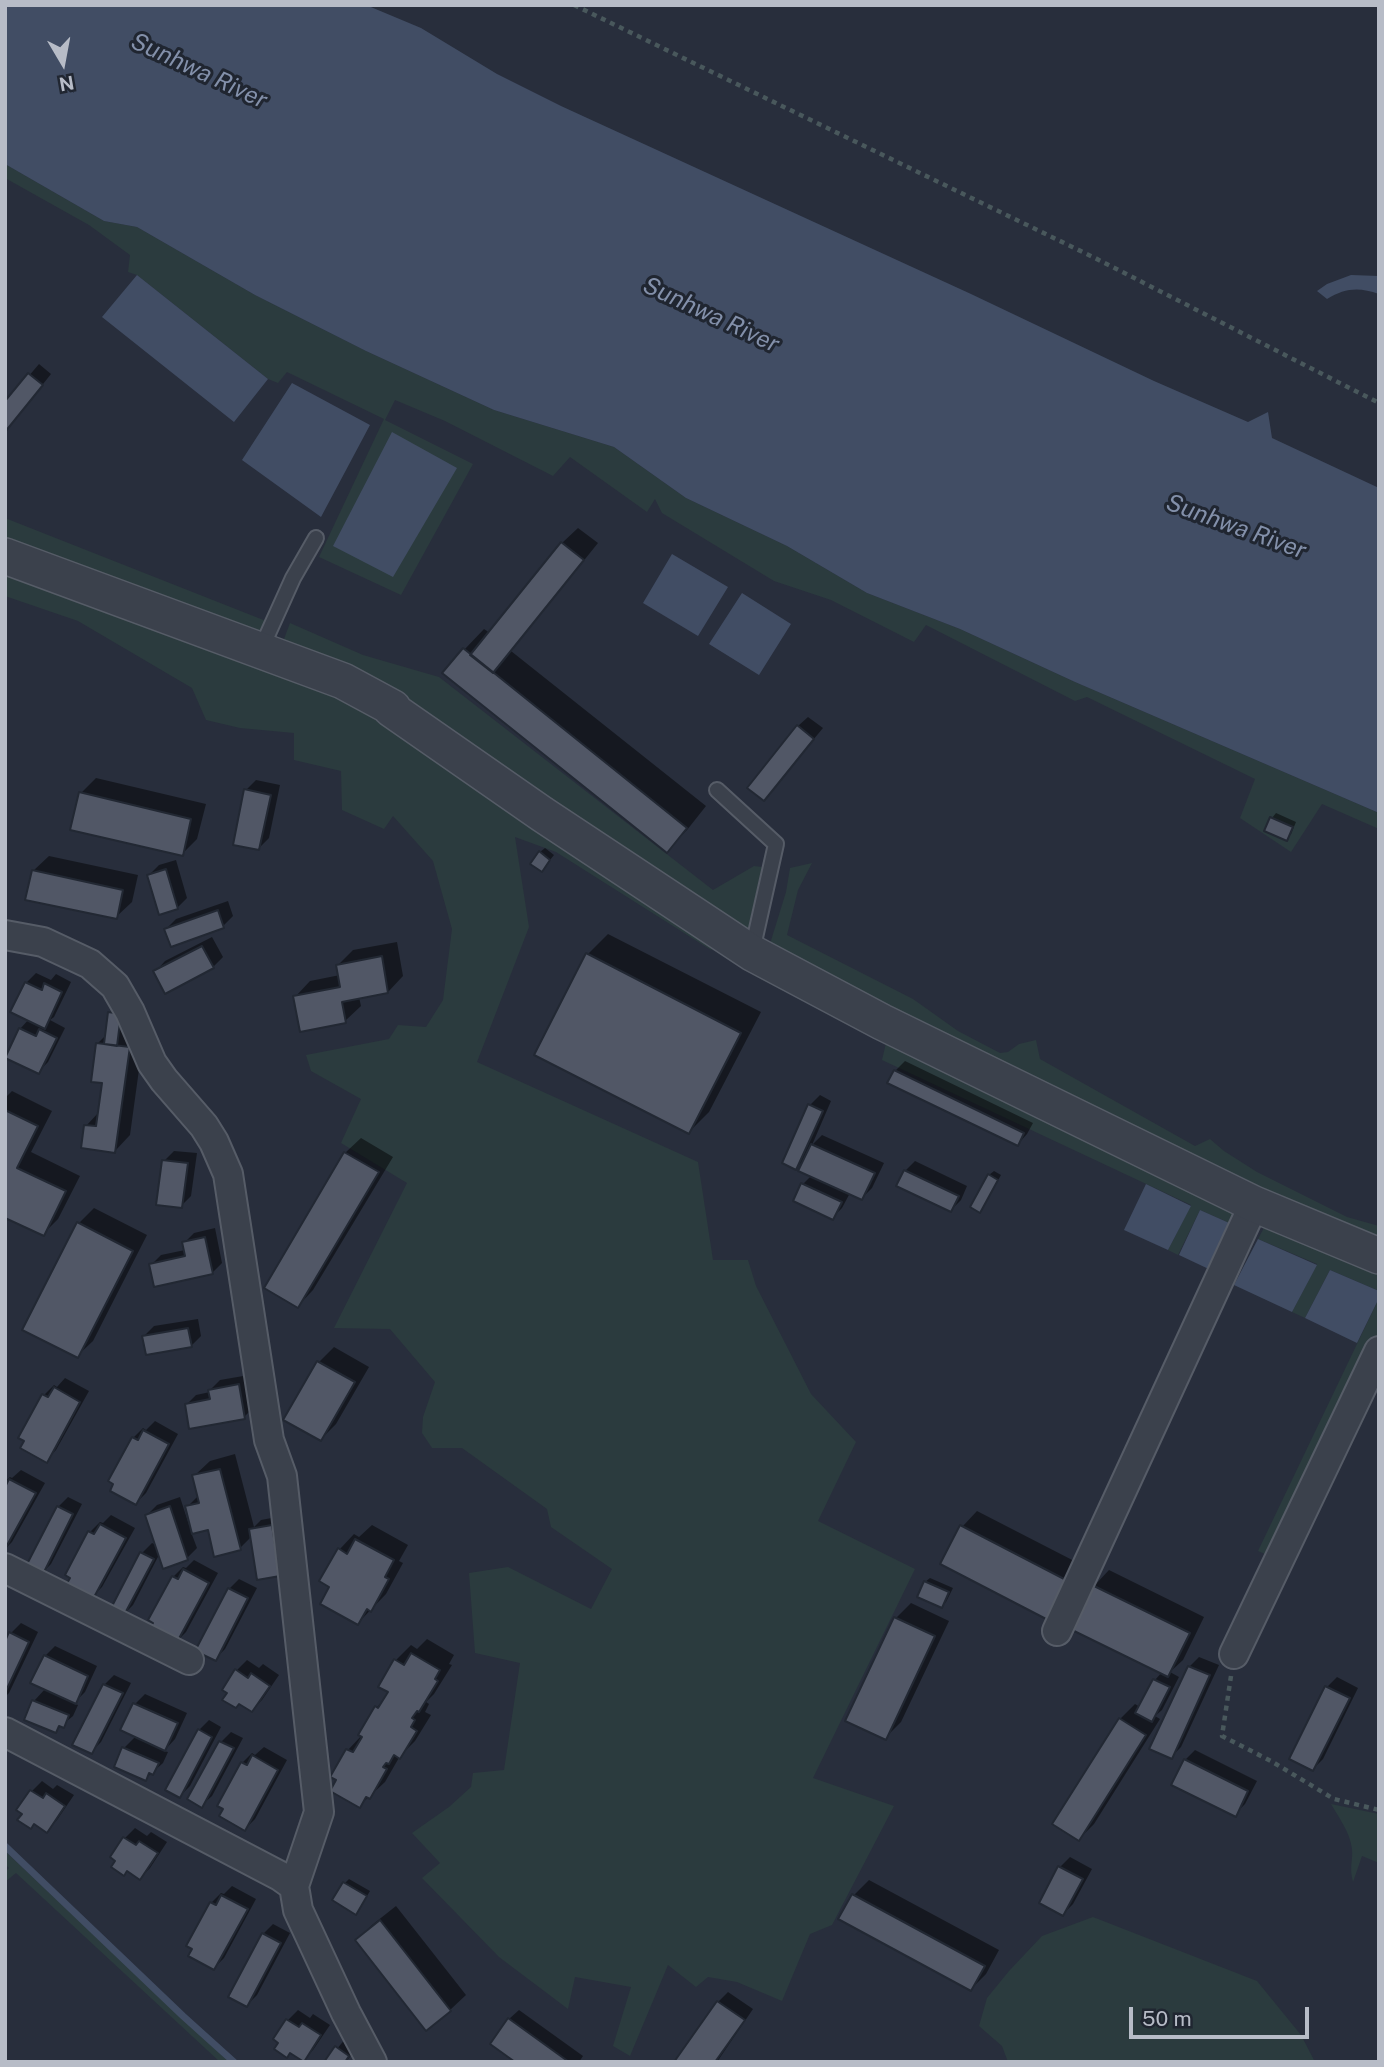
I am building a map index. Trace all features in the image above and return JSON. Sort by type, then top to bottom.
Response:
[{"type":"street","points":[[5,556],[343,681],[393,708],[391,709],[542,814],[752,953],[882,1022],[1254,1204],[1379,1256]]},
{"type":"street","points":[[5,935],[43,942],[90,964],[115,986],[130,1012],[152,1063],[204,1126],[228,1174],[269,1440],[282,1476],[319,1812],[294,1886],[299,1910],[346,2013],[372,2062]]},
{"type":"street","points":[[1056,1631],[1254,1204]]},
{"type":"street","points":[[1234,1654],[1379,1351]]},
{"type":"street","points":[[5,1568],[189,1660]]},
{"type":"street","points":[[5,1731],[294,1886]]},
{"type":"lane","points":[[261,649],[293,578],[316,538]]},
{"type":"lane","points":[[717,790],[776,844],[752,953]]},
{"type":"path","points":[[574,5],[1095,258],[1379,403]]},
{"type":"path","points":[[1234,1654],[1222,1736],[1271,1761],[1334,1799],[1379,1810]]},
{"type":"shaded area","points":[[5,164],[104,221],[137,227],[255,295],[366,351],[494,410],[614,447],[686,498],[787,546],[867,593],[960,629],[1075,682],[1379,813],[1379,829],[1322,804],[1291,852],[1240,818],[1255,779],[1087,697],[1075,701],[926,625],[914,642],[831,600],[774,581],[662,513],[655,499],[647,512],[570,457],[553,476],[445,421],[395,400],[385,420],[473,464],[401,595],[319,557],[384,419],[287,372],[278,383],[268,379],[137,275],[128,272],[130,255],[89,225],[5,178]]},
{"type":"shaded area","points":[[5,518],[266,621],[258,633],[5,541]]},
{"type":"shaded area","points":[[5,572],[337,697],[397,727],[717,946],[711,950],[556,852],[515,837],[529,927],[477,1062],[698,1162],[713,1260],[748,1260],[756,1286],[811,1394],[856,1442],[818,1521],[915,1569],[813,1778],[894,1806],[832,1925],[810,1934],[782,2001],[737,1982],[708,1977],[696,1987],[668,1965],[630,2056],[613,2046],[631,1987],[575,1977],[568,2009],[499,1957],[422,1878],[440,1863],[412,1833],[449,1807],[471,1787],[473,1773],[504,1770],[520,1663],[475,1653],[469,1573],[508,1567],[591,1609],[612,1569],[551,1527],[547,1509],[462,1448],[432,1448],[422,1433],[423,1417],[435,1382],[390,1329],[334,1328],[407,1183],[341,1143],[361,1099],[311,1071],[306,1055],[389,1039],[398,1025],[426,1027],[443,1000],[452,929],[433,861],[393,816],[384,829],[342,810],[341,771],[294,760],[294,733],[240,728],[206,720],[192,688],[78,621],[5,596]]},
{"type":"shaded area","points":[[290,623],[363,655],[439,677],[713,890],[754,866],[762,867],[747,935],[287,645],[284,639]]},
{"type":"shaded area","points":[[812,863],[798,890],[787,935],[913,999],[958,1031],[1000,1053],[1036,1040],[1040,1059],[1195,1146],[1210,1139],[1257,1172],[1347,1217],[1379,1226],[1379,1246],[769,947],[786,892],[790,868]]},
{"type":"shaded area","points":[[886,1043],[1232,1207],[1239,1218],[1236,1226],[1200,1210],[1178,1255],[1168,1250],[1191,1205],[882,1060]]},
{"type":"shaded area","points":[[1266,1224],[1379,1271],[1379,1291],[1330,1270],[1305,1318],[1292,1312],[1317,1264],[1258,1239]]},
{"type":"shaded area","points":[[1379,1298],[1379,1336],[1272,1557],[1258,1551]]},
{"type":"shaded area","points":[[1331,1804],[1379,1814],[1379,1863],[1362,1856],[1353,1882],[1351,1843]]},
{"type":"shaded area","points":[[5,1851],[229,2062],[220,2062],[16,1873],[5,1882],[5,1872],[9,1868],[5,1864]]},
{"type":"shaded area","points":[[1093,1917],[1257,1981],[1301,2035],[1315,2062],[1008,2062],[1002,2046],[979,2026],[987,1998],[1042,1936]]},
{"type":"water","name":"Sunhwa River","points":[[5,5],[366,5],[421,28],[497,74],[561,106],[1154,381],[1248,422],[1268,412],[1272,438],[1379,488],[1379,813],[1075,682],[960,629],[867,593],[787,546],[686,498],[614,447],[494,410],[366,351],[255,295],[137,227],[104,221],[5,164]]},
{"type":"water","points":[[137,275],[268,379],[234,422],[102,317]]},
{"type":"water","points":[[1351,275],[1379,276],[1379,294],[1352,290],[1327,299],[1317,291],[1327,284]]},
{"type":"water","points":[[292,383],[370,425],[321,517],[242,460]]},
{"type":"water","points":[[392,432],[457,468],[393,577],[333,546]]},
{"type":"water","points":[[672,554],[728,587],[698,636],[643,603]]},
{"type":"water","points":[[742,593],[791,624],[759,675],[709,644]]},
{"type":"water","points":[[1146,1184],[1191,1206],[1168,1250],[1124,1230]]},
{"type":"water","points":[[1200,1210],[1236,1226],[1215,1272],[1179,1255]]},
{"type":"water","points":[[1258,1239],[1317,1265],[1292,1312],[1234,1285]]},
{"type":"water","points":[[1330,1270],[1379,1291],[1379,1298],[1357,1343],[1305,1318]]},
{"type":"building","points":[[28,373],[43,385],[5,432],[5,401]]},
{"type":"building","points":[[561,542],[584,560],[493,673],[470,655]]},
{"type":"building","points":[[463,648],[687,828],[667,853],[442,673]]},
{"type":"building","points":[[797,725],[814,739],[764,801],[747,788]]},
{"type":"building","points":[[244,789],[271,795],[259,850],[233,845]]},
{"type":"building","points":[[79,792],[191,819],[183,856],[70,830]]},
{"type":"building","points":[[1270,817],[1293,827],[1287,841],[1264,831]]},
{"type":"building","points":[[539,851],[550,860],[542,872],[530,864]]},
{"type":"building","points":[[166,869],[178,909],[159,915],[147,875]]},
{"type":"building","points":[[32,870],[123,890],[117,919],[25,900]]},
{"type":"building","points":[[218,910],[224,928],[171,947],[164,929]]},
{"type":"building","points":[[202,946],[214,968],[165,994],[153,971]]},
{"type":"building","points":[[586,953],[741,1033],[689,1134],[534,1055]]},
{"type":"building","points":[[382,956],[388,993],[342,1002],[346,1023],[300,1032],[293,996],[340,987],[336,965]]},
{"type":"building","points":[[25,982],[42,990],[44,983],[62,992],[45,1029],[10,1012]]},
{"type":"building","points":[[108,1012],[121,1014],[117,1046],[104,1044]]},
{"type":"building","points":[[19,1028],[36,1036],[39,1029],[57,1038],[39,1074],[5,1058]]},
{"type":"building","points":[[96,1043],[130,1047],[115,1153],[81,1148],[84,1125],[96,1126],[102,1083],[91,1082]]},
{"type":"building","points":[[894,1070],[1024,1133],[1018,1146],[887,1083]]},
{"type":"building","points":[[808,1104],[823,1111],[796,1170],[782,1163]]},
{"type":"building","points":[[5,1110],[38,1126],[17,1168],[66,1191],[44,1236],[5,1218]]},
{"type":"building","points":[[811,1144],[875,1173],[862,1200],[798,1171]]},
{"type":"building","points":[[344,1152],[379,1172],[298,1308],[264,1288]]},
{"type":"building","points":[[162,1160],[188,1163],[182,1208],[156,1205]]},
{"type":"building","points":[[904,1170],[959,1196],[951,1212],[896,1186]]},
{"type":"building","points":[[988,1174],[998,1180],[980,1213],[970,1207]]},
{"type":"building","points":[[801,1183],[842,1202],[833,1220],[793,1201]]},
{"type":"building","points":[[77,1222],[133,1251],[78,1358],[22,1330]]},
{"type":"building","points":[[205,1237],[213,1274],[154,1287],[149,1264],[185,1256],[182,1242]]},
{"type":"building","points":[[188,1328],[192,1347],[146,1355],[142,1336]]},
{"type":"building","points":[[317,1361],[355,1382],[321,1441],[283,1420]]},
{"type":"building","points":[[239,1384],[245,1419],[189,1429],[185,1404],[210,1399],[208,1390]]},
{"type":"building","points":[[54,1387],[80,1402],[47,1463],[20,1448],[24,1441],[18,1438],[42,1394],[48,1397]]},
{"type":"building","points":[[143,1430],[169,1444],[136,1505],[110,1491],[113,1484],[108,1481],[132,1437],[138,1440]]},
{"type":"building","points":[[220,1469],[241,1550],[214,1557],[208,1530],[192,1534],[185,1506],[199,1503],[192,1475]]},
{"type":"building","points":[[9,1479],[36,1493],[5,1549],[5,1487]]},
{"type":"building","points":[[57,1506],[73,1514],[42,1576],[25,1568]]},
{"type":"building","points":[[170,1506],[188,1560],[163,1569],[145,1515]]},
{"type":"building","points":[[100,1524],[126,1538],[93,1599],[66,1585],[70,1578],[65,1575],[88,1531],[94,1534]]},
{"type":"building","points":[[272,1525],[280,1576],[257,1580],[249,1529]]},
{"type":"building","points":[[960,1525],[1068,1581],[1048,1620],[940,1564]]},
{"type":"building","points":[[355,1539],[394,1560],[385,1577],[389,1579],[371,1612],[367,1609],[358,1625],[320,1604],[329,1587],[319,1581],[338,1548],[347,1554]]},
{"type":"building","points":[[140,1552],[154,1559],[123,1617],[110,1610]]},
{"type":"building","points":[[183,1569],[209,1583],[176,1644],[149,1630],[153,1623],[148,1620],[172,1576],[178,1579]]},
{"type":"building","points":[[924,1581],[949,1592],[942,1608],[917,1597]]},
{"type":"building","points":[[1092,1585],[1190,1633],[1168,1677],[1070,1629]]},
{"type":"building","points":[[228,1588],[248,1598],[216,1661],[195,1651]]},
{"type":"building","points":[[894,1617],[935,1636],[886,1740],[845,1721]]},
{"type":"building","points":[[9,1632],[29,1642],[5,1693],[5,1641]]},
{"type":"building","points":[[411,1653],[440,1670],[435,1679],[438,1681],[419,1712],[412,1718],[415,1720],[411,1727],[417,1731],[400,1759],[394,1755],[389,1764],[386,1763],[383,1767],[387,1769],[370,1799],[366,1797],[360,1808],[330,1791],[336,1780],[330,1777],[346,1749],[353,1752],[362,1737],[358,1735],[375,1706],[378,1708],[388,1692],[378,1687],[394,1659],[404,1665]]},
{"type":"building","points":[[44,1655],[88,1676],[76,1704],[30,1683]]},
{"type":"building","points":[[1188,1666],[1210,1675],[1172,1759],[1149,1749]]},
{"type":"building","points":[[235,1669],[248,1678],[251,1673],[270,1686],[252,1712],[239,1704],[236,1708],[222,1700],[227,1693],[222,1690]]},
{"type":"building","points":[[1153,1679],[1170,1687],[1152,1722],[1135,1713]]},
{"type":"building","points":[[103,1684],[123,1693],[92,1754],[72,1745]]},
{"type":"building","points":[[1325,1686],[1350,1698],[1313,1771],[1289,1759]]},
{"type":"building","points":[[32,1700],[69,1715],[64,1728],[59,1726],[56,1733],[24,1720]]},
{"type":"building","points":[[133,1703],[178,1723],[165,1751],[120,1730]]},
{"type":"building","points":[[1119,1718],[1146,1735],[1079,1841],[1052,1824]]},
{"type":"building","points":[[198,1729],[212,1737],[180,1798],[165,1790]]},
{"type":"building","points":[[219,1741],[234,1748],[202,1808],[187,1799]]},
{"type":"building","points":[[122,1747],[159,1763],[153,1775],[149,1773],[146,1781],[114,1767]]},
{"type":"building","points":[[252,1755],[278,1770],[245,1831],[219,1816],[223,1809],[217,1806],[241,1762],[247,1765]]},
{"type":"building","points":[[1184,1759],[1248,1791],[1236,1817],[1171,1785]]},
{"type":"building","points":[[30,1790],[43,1798],[46,1793],[65,1806],[47,1833],[34,1824],[31,1829],[17,1820],[22,1814],[16,1810]]},
{"type":"building","points":[[123,1837],[136,1845],[139,1841],[158,1853],[140,1880],[127,1871],[124,1876],[111,1867],[115,1861],[110,1857]]},
{"type":"building","points":[[1058,1866],[1083,1879],[1063,1916],[1039,1903]]},
{"type":"building","points":[[343,1882],[367,1896],[356,1915],[332,1900]]},
{"type":"building","points":[[852,1894],[985,1966],[971,1991],[838,1919]]},
{"type":"building","points":[[221,1895],[248,1909],[214,1970],[188,1956],[192,1949],[186,1946],[210,1902],[216,1905]]},
{"type":"building","points":[[380,1920],[451,2011],[426,2031],[355,1940]]},
{"type":"building","points":[[262,1933],[281,1943],[247,2007],[228,1997]]},
{"type":"building","points":[[717,2001],[745,2020],[715,2062],[674,2062]]},
{"type":"building","points":[[508,2018],[569,2062],[515,2062],[490,2044]]},
{"type":"building","points":[[286,2019],[299,2027],[302,2023],[321,2035],[304,2062],[290,2053],[287,2058],[274,2049],[278,2043],[273,2039]]},
{"type":"building","points":[[335,2046],[349,2056],[345,2062],[324,2062]]},
{"type":"waterway","points":[[5,1846],[234,2062]]}]
